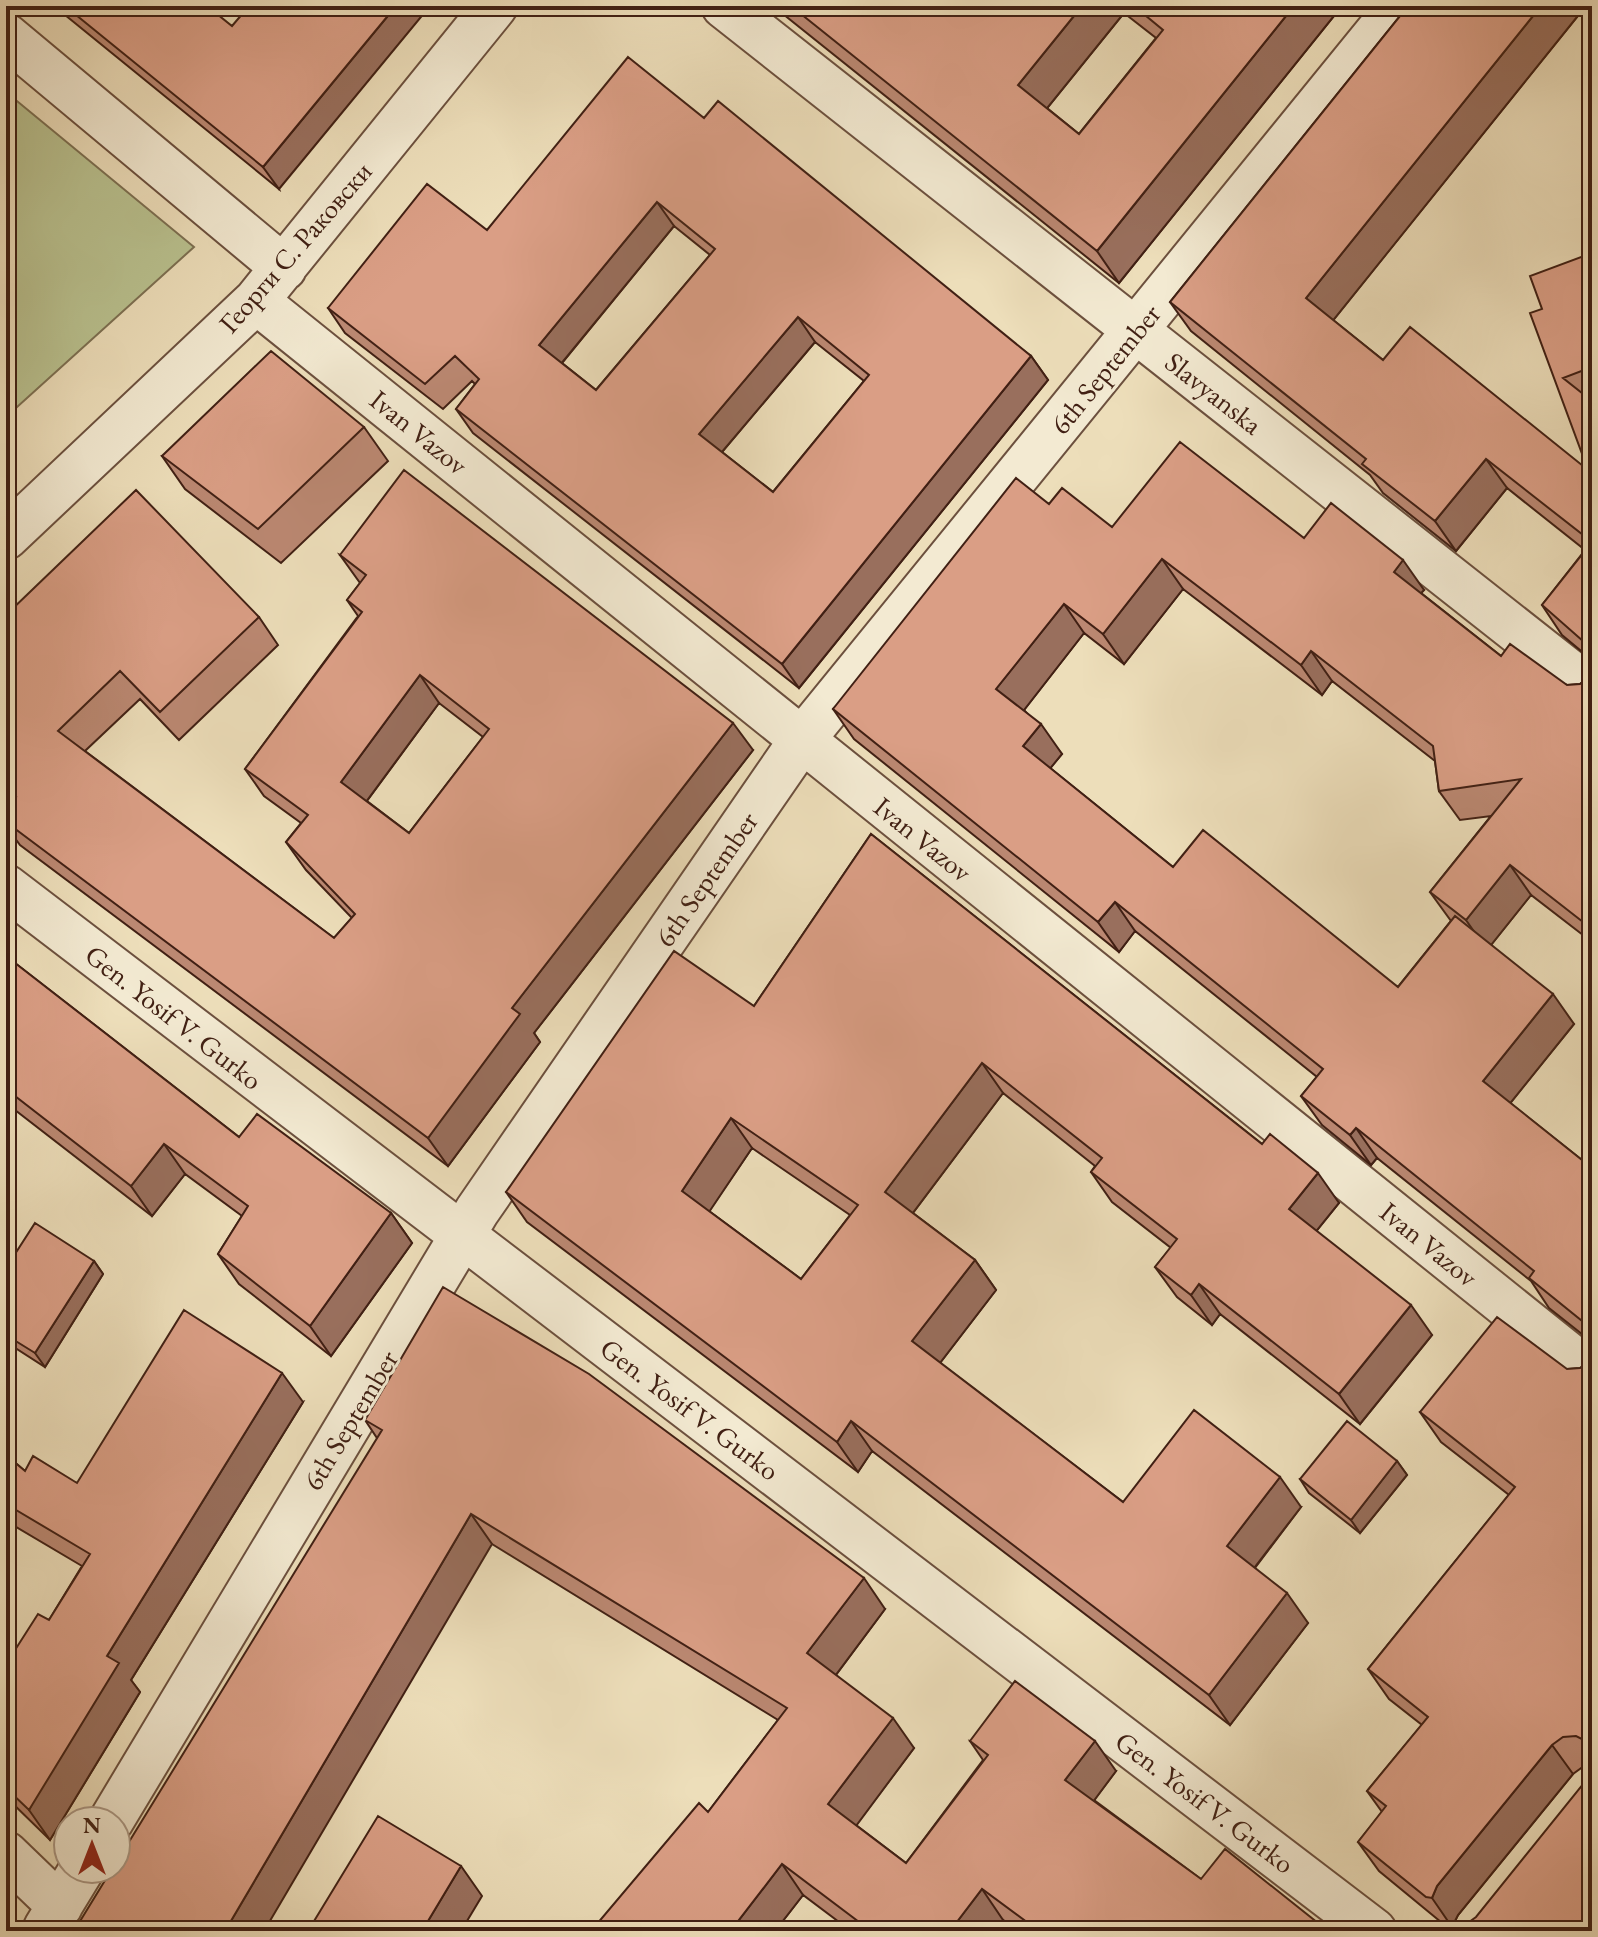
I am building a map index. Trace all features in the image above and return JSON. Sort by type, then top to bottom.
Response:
[{"type":"street","name":"Георги С. Раковски","points":[[6,537],[256,301],[495,6]]},
{"type":"street","name":"Slavyanska","points":[[724,6],[1592,690]]},
{"type":"street","name":"6th September","points":[[121,1805],[462,1235],[801,741],[1399,6]]},
{"type":"street","points":[[6,36],[284,268]]},
{"type":"street","name":"Ivan Vazov","points":[[256,301],[1592,1374]]},
{"type":"street","name":"Gen. Yosif V. Gurko","points":[[6,887],[1374,1931]]},
{"type":"street","points":[[6,1854],[52,1918],[72,1885]]},
{"type":"green space","points":[[6,92],[194,247],[6,417]]},
{"type":"building","points":[[65,6],[207,6],[232,26],[249,6],[396,6],[263,167]]},
{"type":"building","points":[[791,6],[1082,6],[1018,85],[1079,134],[1163,30],[1134,6],[1294,6],[1097,251]]},
{"type":"building","points":[[1408,6],[1541,6],[1306,298],[1383,360],[1410,327],[1588,470],[1530,313],[1542,309],[1530,276],[1592,253],[1592,367],[1563,378],[1592,401],[1592,542],[1486,459],[1435,521],[1362,464],[1366,459],[1170,302]]},
{"type":"building","points":[[628,57],[704,118],[718,101],[1031,356],[782,664],[456,409],[479,379],[455,356],[425,384],[328,308],[427,184],[487,230]],"holes":[[[657,202],[715,249],[596,390],[539,345]],[[798,317],[869,375],[773,492],[699,434]]]},
{"type":"building","points":[[271,351],[364,427],[258,529],[162,456]]},
{"type":"building","points":[[1180,442],[1304,538],[1331,503],[1403,560],[1394,572],[1501,656],[1510,644],[1567,685],[1580,684],[1592,672],[1592,929],[1510,865],[1466,920],[1430,892],[1521,779],[1439,791],[1433,746],[1311,651],[1301,665],[1162,559],[1103,634],[1064,604],[996,689],[1041,724],[1023,746],[1173,867],[1203,830],[1398,987],[1455,916],[1553,994],[1483,1081],[1592,1168],[1592,1332],[1529,1278],[1534,1271],[1356,1128],[1350,1135],[1301,1096],[1323,1069],[1115,902],[1098,922],[833,709],[1016,478],[1049,504],[1062,488],[1112,527]]},
{"type":"building","points":[[404,470],[733,723],[512,1008],[520,1014],[428,1138],[6,822],[6,810],[16,797],[6,790],[6,615],[136,490],[259,617],[160,712],[120,671],[58,731],[334,938],[355,914],[286,842],[308,815],[245,769],[362,612],[347,600],[366,575],[340,555]],"holes":[[[420,675],[489,729],[409,833],[341,782]]]},
{"type":"building","points":[[1592,542],[1592,649],[1542,605]]},
{"type":"building","points":[[871,834],[1262,1144],[1270,1134],[1318,1173],[1289,1209],[1411,1305],[1339,1394],[1199,1284],[1191,1295],[1155,1267],[1177,1239],[1091,1172],[1102,1158],[982,1063],[885,1192],[975,1260],[912,1341],[1123,1502],[1194,1410],[1280,1477],[1227,1546],[1287,1593],[1209,1695],[851,1421],[837,1442],[506,1192],[674,951],[754,1006]],"holes":[[[731,1118],[858,1205],[801,1279],[682,1191]]]},
{"type":"building","points":[[6,956],[239,1137],[257,1114],[391,1213],[310,1326],[218,1254],[248,1206],[164,1144],[131,1186],[6,1089]]},
{"type":"building","points":[[35,1223],[94,1261],[35,1353],[6,1335],[6,1268]]},
{"type":"building","points":[[443,1287],[589,1374],[864,1578],[807,1653],[893,1718],[828,1804],[906,1863],[988,1755],[970,1741],[1015,1681],[1095,1741],[1065,1780],[1201,1879],[1225,1849],[1328,1931],[1125,1931],[1117,1925],[1113,1931],[1039,1931],[982,1889],[950,1931],[871,1931],[782,1864],[739,1920],[751,1931],[591,1931],[699,1803],[708,1812],[787,1708],[471,1514],[225,1931],[74,1931],[102,1885],[132,1885],[132,1837],[382,1430],[365,1420]]},
{"type":"building","points":[[184,1310],[282,1373],[107,1656],[119,1663],[29,1810],[6,1788],[6,1642],[15,1650],[38,1614],[49,1620],[90,1554],[6,1504],[6,1455],[25,1471],[33,1456],[77,1483]]},
{"type":"building","points":[[1497,1317],[1567,1369],[1580,1368],[1592,1356],[1592,1544],[1585,1553],[1592,1559],[1592,1748],[1576,1736],[1563,1737],[1552,1745],[1437,1886],[1432,1898],[1426,1897],[1358,1842],[1386,1806],[1367,1791],[1428,1717],[1368,1669],[1515,1487],[1420,1412]]},
{"type":"building","points":[[1347,1421],[1397,1461],[1351,1520],[1300,1479]]},
{"type":"building","points":[[1592,1773],[1592,1931],[1473,1931],[1465,1925],[1476,1917]]},
{"type":"building","points":[[378,1816],[461,1866],[422,1931],[308,1931]]}]
